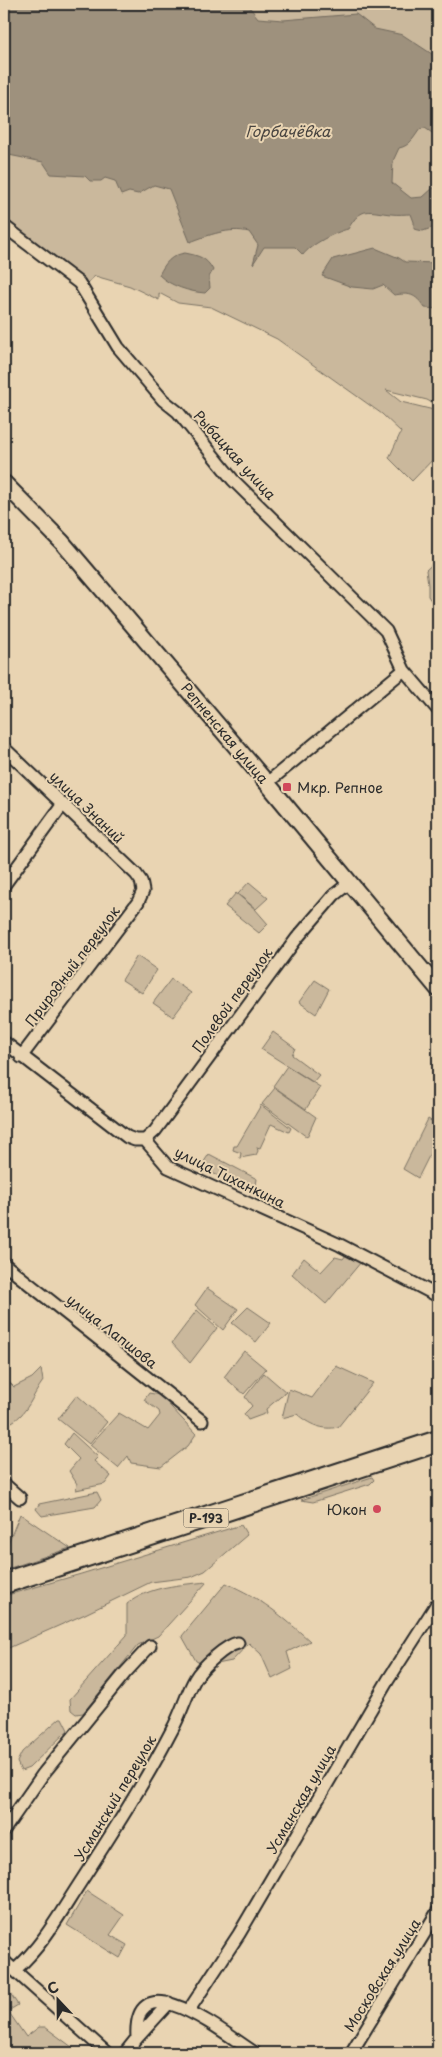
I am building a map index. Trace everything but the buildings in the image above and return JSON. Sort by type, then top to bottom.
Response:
[{"type":"highway","name":"Р-193","points":[[4,1583],[438,1441]]},
{"type":"street","name":"Рыбацкая улица","points":[[4,226],[79,284],[118,347],[163,400],[178,412],[233,480],[386,631],[404,670],[438,710]]},
{"type":"street","name":"Репненская улица","points":[[4,483],[62,542],[267,783],[438,989]]},
{"type":"street","points":[[267,783],[404,670]]},
{"type":"street","name":"улица Знаний","points":[[4,748],[136,874],[141,881],[143,891]]},
{"type":"street","points":[[4,885],[62,804]]},
{"type":"street","name":"Полевой переулок","points":[[145,1140],[155,1131],[297,938],[334,895],[349,883]]},
{"type":"street","name":"Природный переулок","points":[[21,1057],[121,927],[143,891]]},
{"type":"street","points":[[4,1042],[127,1137],[145,1140]]},
{"type":"street","name":"улица Тиханкина","points":[[145,1140],[168,1167],[340,1245],[438,1296]]},
{"type":"street","name":"улица Лапшова","points":[[4,1264],[202,1421]]},
{"type":"street","points":[[4,1484],[20,1498]]},
{"type":"street","name":"Усманская улица","points":[[188,2010],[239,1934],[388,1680],[438,1602]]},
{"type":"street","name":"Усманский переулок","points":[[15,1970],[34,1953],[49,1934],[110,1838],[167,1741],[196,1678],[223,1651],[238,1643]]},
{"type":"street","points":[[4,1830],[43,1774],[125,1673],[150,1646]]},
{"type":"street","name":"Московская улица","points":[[350,2053],[438,1911]]},
{"type":"street","points":[[4,1961],[107,2053]]},
{"type":"street","points":[[137,2038],[136,2027],[141,2014],[147,2006],[157,2002],[169,2003],[188,2010],[255,2053]]},
{"type":"street","points":[[125,2053],[169,2003]]},
{"type":"shaded area","points":[[4,4],[434,4],[438,13],[438,406],[427,400],[386,390],[401,402],[438,411],[438,454],[412,481],[389,458],[401,432],[382,414],[277,339],[211,307],[178,303],[159,293],[159,300],[130,286],[95,276],[86,284],[77,273],[45,253],[38,245],[4,236]]},
{"type":"shaded area","points":[[438,559],[438,611],[428,596],[426,570]]},
{"type":"shaded area","points":[[249,882],[268,898],[256,909],[238,894]]},
{"type":"shaded area","points":[[236,893],[255,909],[268,924],[259,933],[225,906]]},
{"type":"shaded area","points":[[137,956],[157,970],[142,993],[122,980]]},
{"type":"shaded area","points":[[171,979],[191,993],[173,1017],[153,1003]]},
{"type":"shaded area","points":[[315,980],[329,989],[316,1014],[299,1002]]},
{"type":"shaded area","points":[[273,1032],[295,1048],[292,1055],[319,1075],[313,1082],[261,1049]]},
{"type":"shaded area","points":[[287,1066],[320,1087],[306,1109],[273,1086]]},
{"type":"shaded area","points":[[275,1088],[316,1117],[307,1137],[262,1104]]},
{"type":"shaded area","points":[[261,1105],[291,1128],[289,1132],[271,1124],[260,1148],[257,1147],[256,1155],[240,1158],[241,1153],[233,1150],[234,1146],[237,1146]]},
{"type":"shaded area","points":[[428,1119],[438,1125],[438,1138],[418,1178],[403,1169]]},
{"type":"shaded area","points":[[209,1154],[257,1179],[255,1191],[200,1168]]},
{"type":"shaded area","points":[[346,1255],[361,1262],[326,1304],[292,1274],[304,1258],[321,1272],[335,1257],[343,1259]]},
{"type":"shaded area","points":[[207,1288],[238,1309],[223,1330],[195,1305]]},
{"type":"shaded area","points":[[248,1307],[271,1323],[256,1342],[232,1323]]},
{"type":"shaded area","points":[[197,1310],[217,1328],[190,1363],[172,1343]]},
{"type":"shaded area","points":[[244,1351],[266,1369],[244,1394],[224,1377]]},
{"type":"shaded area","points":[[336,1366],[373,1383],[338,1427],[316,1426],[297,1414],[282,1418],[289,1389],[312,1398]]},
{"type":"shaded area","points":[[41,1369],[43,1381],[26,1409],[12,1422],[4,1419],[4,1377],[14,1387],[32,1378]]},
{"type":"shaded area","points":[[264,1373],[286,1392],[266,1409],[267,1413],[248,1420],[244,1414],[252,1406],[245,1397]]},
{"type":"shaded area","points":[[149,1393],[160,1395],[196,1434],[188,1446],[161,1467],[131,1463],[128,1456],[118,1468],[90,1445],[119,1413],[148,1430],[160,1415],[159,1411],[144,1400]]},
{"type":"shaded area","points":[[77,1395],[107,1422],[89,1444],[58,1419]]},
{"type":"shaded area","points":[[72,1433],[98,1457],[94,1461],[111,1476],[105,1484],[76,1490],[77,1484],[69,1471],[79,1459],[64,1444]]},
{"type":"shaded area","points":[[372,1477],[374,1480],[370,1484],[313,1502],[301,1500]]},
{"type":"shaded area","points":[[97,1492],[101,1500],[95,1507],[42,1516],[36,1509],[39,1504]]},
{"type":"shaded area","points":[[20,1514],[70,1548],[4,1570],[4,1553]]},
{"type":"shaded area","points":[[241,1525],[247,1535],[205,1571],[191,1577],[151,1582],[4,1650],[4,1596]]},
{"type":"shaded area","points":[[207,1582],[158,1636],[138,1645],[83,1713],[76,1714],[71,1710],[70,1699],[127,1635],[127,1604],[145,1593],[155,1590]]},
{"type":"shaded area","points":[[226,1583],[271,1608],[310,1641],[287,1652],[292,1669],[272,1679],[261,1654],[249,1643],[232,1661],[207,1666],[196,1661],[182,1636]]},
{"type":"shaded area","points":[[62,1718],[68,1730],[29,1768],[21,1771],[17,1762],[22,1752]]},
{"type":"shaded area","points":[[87,1891],[124,1915],[110,1935],[127,1945],[120,1958],[67,1925]]},
{"type":"shaded area","points":[[4,1984],[18,2005],[8,2011],[26,2037],[39,2027],[45,2027],[80,2053],[4,2053]]},
{"type":"water","name":"Горбачёвка","points":[[4,4],[247,4],[258,18],[283,20],[356,14],[375,29],[403,35],[438,58],[438,137],[425,128],[420,129],[409,143],[399,148],[393,161],[392,183],[411,198],[423,197],[433,188],[438,187],[437,226],[423,231],[414,229],[411,214],[366,212],[358,216],[348,229],[323,239],[303,255],[295,247],[264,247],[253,264],[258,245],[249,232],[227,231],[190,242],[169,189],[154,185],[138,194],[129,192],[121,195],[115,181],[105,178],[101,181],[90,181],[85,176],[51,174],[43,162],[4,154]]},
{"type":"water","points":[[375,248],[405,262],[438,263],[438,309],[425,308],[418,299],[411,295],[394,295],[383,285],[373,289],[352,287],[322,276],[333,259]]},
{"type":"water","points":[[185,253],[202,258],[208,262],[213,270],[209,277],[210,288],[205,293],[180,288],[159,275],[169,260]]},
{"type":"place","name":"Мкр. Репное","points":[[287,787]]},
{"type":"place","name":"Юкон","points":[[377,1509]]}]
